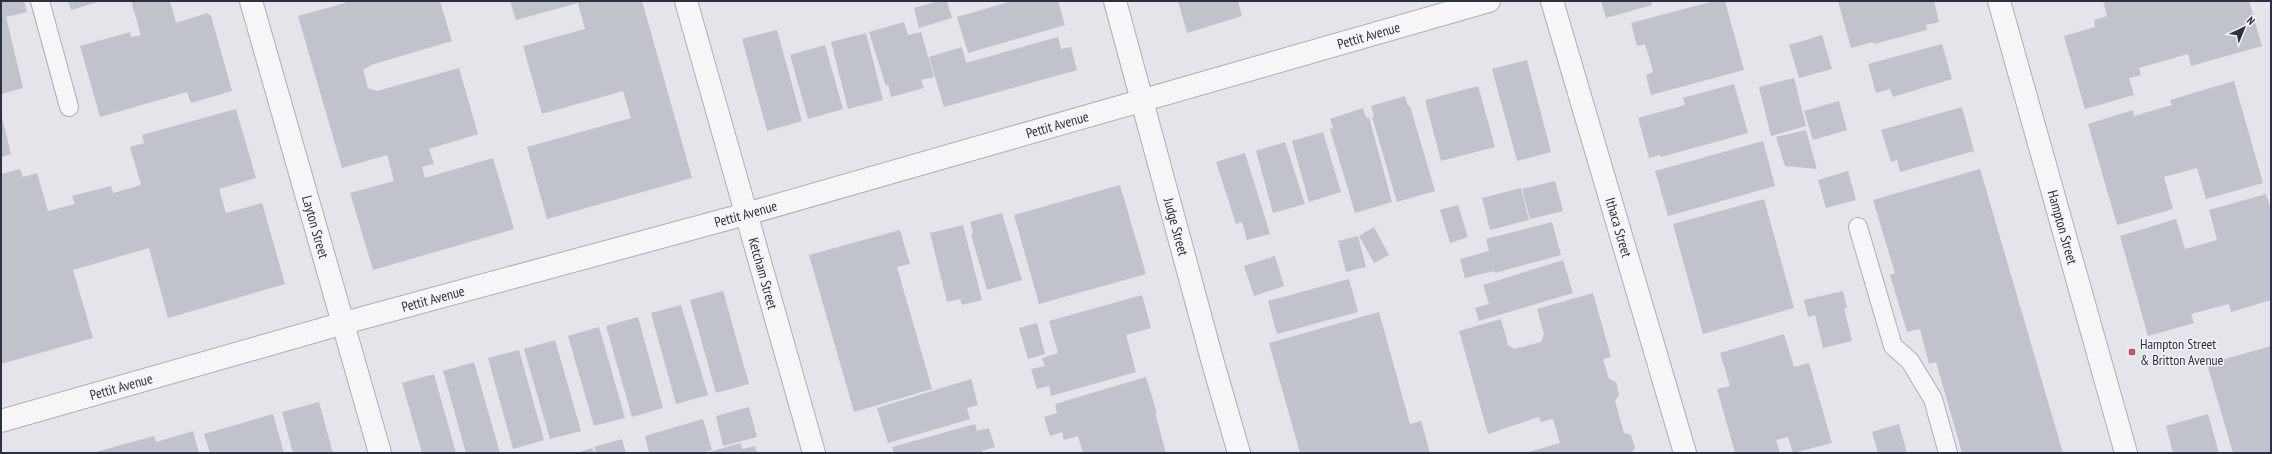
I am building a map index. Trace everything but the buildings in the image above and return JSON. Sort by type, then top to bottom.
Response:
[{"type":"street","name":"Layton Street","points":[[251,1],[380,453]]},
{"type":"street","name":"Ketcham Street","points":[[686,1],[814,453]]},
{"type":"street","name":"Judge Street","points":[[1115,1],[1143,99],[1213,363],[1239,453]]},
{"type":"street","name":"Pettit Avenue","points":[[1,422],[344,323],[746,214],[1489,1]]},
{"type":"street","name":"Ithaca Street","points":[[1552,1],[1685,453]]},
{"type":"street","name":"Hampton Street","points":[[1999,1],[2126,453]]},
{"type":"lane","points":[[40,1],[69,107]]},
{"type":"lane","points":[[1858,227],[1893,346],[1910,361],[1933,399],[1948,453]]},
{"type":"place","name":"Hampton Street & Britton Avenue","points":[[2132,352]]}]
